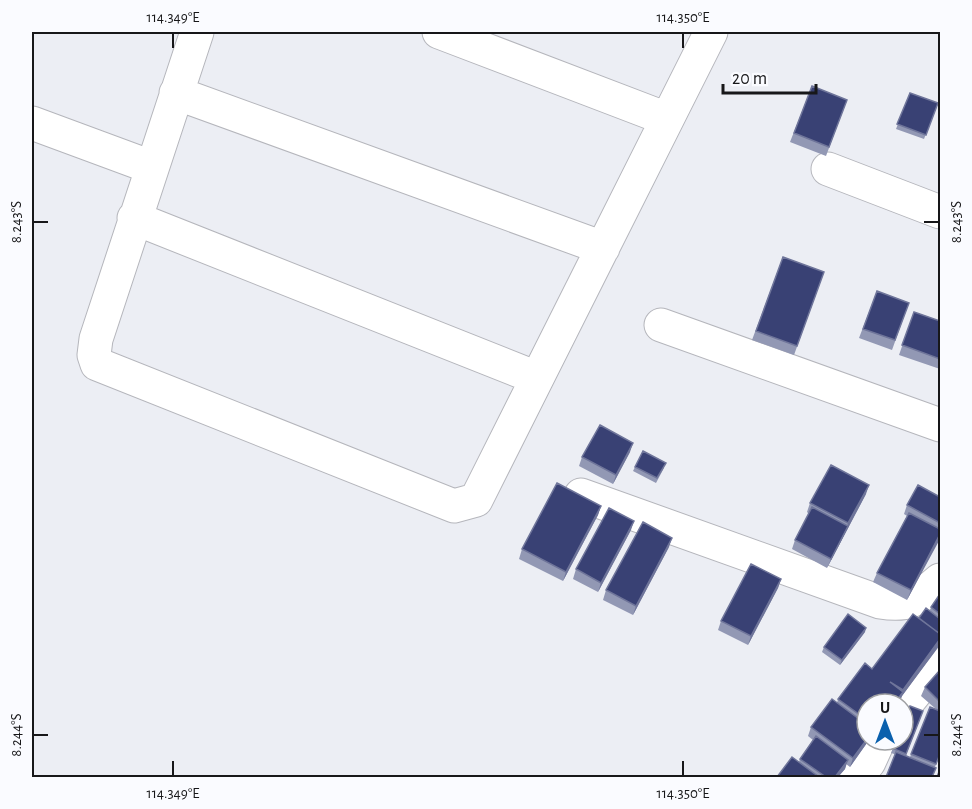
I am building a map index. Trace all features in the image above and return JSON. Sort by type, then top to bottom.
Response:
[{"type":"street","points":[[197,32],[96,339],[94,355],[97,364],[454,506],[476,500],[711,32]]},
{"type":"street","points":[[439,32],[668,119]]},
{"type":"street","points":[[176,93],[603,248]]},
{"type":"street","points":[[32,123],[151,167]]},
{"type":"street","points":[[828,169],[940,212]]},
{"type":"street","points":[[134,218],[537,378]]},
{"type":"street","points":[[661,325],[940,426]]},
{"type":"street","points":[[581,495],[880,602],[899,605],[916,600],[940,580]]},
{"type":"street","points":[[915,693],[940,662]]},
{"type":"street","points":[[856,777],[869,762],[874,752]]},
{"type":"building","points":[[812,86],[847,100],[829,147],[794,133]]},
{"type":"building","points":[[910,93],[938,103],[926,135],[897,124]]},
{"type":"building","points":[[783,257],[824,272],[797,346],[756,331]]},
{"type":"building","points":[[877,291],[909,303],[895,340],[863,329]]},
{"type":"building","points":[[914,312],[940,321],[940,359],[902,345]]},
{"type":"building","points":[[600,425],[633,443],[616,475],[582,457]]},
{"type":"building","points":[[643,451],[666,463],[657,478],[635,467]]},
{"type":"building","points":[[831,465],[869,485],[848,523],[810,503]]},
{"type":"building","points":[[557,483],[601,506],[566,572],[522,549]]},
{"type":"building","points":[[918,485],[940,497],[940,523],[907,505]]},
{"type":"building","points":[[812,507],[848,526],[831,559],[795,540]]},
{"type":"building","points":[[609,508],[634,521],[601,583],[576,569]]},
{"type":"building","points":[[909,513],[940,529],[940,534],[911,590],[877,573]]},
{"type":"building","points":[[643,522],[672,538],[636,606],[606,590]]},
{"type":"building","points":[[751,564],[781,579],[751,636],[721,621]]},
{"type":"building","points":[[940,594],[940,614],[931,607]]},
{"type":"building","points":[[926,608],[940,619],[940,634],[919,618]]},
{"type":"building","points":[[848,614],[866,628],[842,660],[824,647]]},
{"type":"building","points":[[913,614],[940,634],[940,639],[903,690],[890,682],[903,692],[855,692],[855,711],[838,699],[865,663],[872,669]]},
{"type":"building","points":[[940,670],[940,702],[925,687]]},
{"type":"building","points":[[832,699],[855,716],[855,752],[857,752],[853,758],[811,727]]},
{"type":"building","points":[[930,707],[940,711],[940,754],[936,764],[911,754],[915,752],[915,744]]},
{"type":"building","points":[[915,708],[923,711],[915,731]]},
{"type":"building","points":[[816,736],[848,760],[835,777],[826,777],[800,759]]},
{"type":"building","points":[[896,752],[936,768],[932,777],[886,777]]},
{"type":"building","points":[[792,757],[819,777],[777,777]]}]
